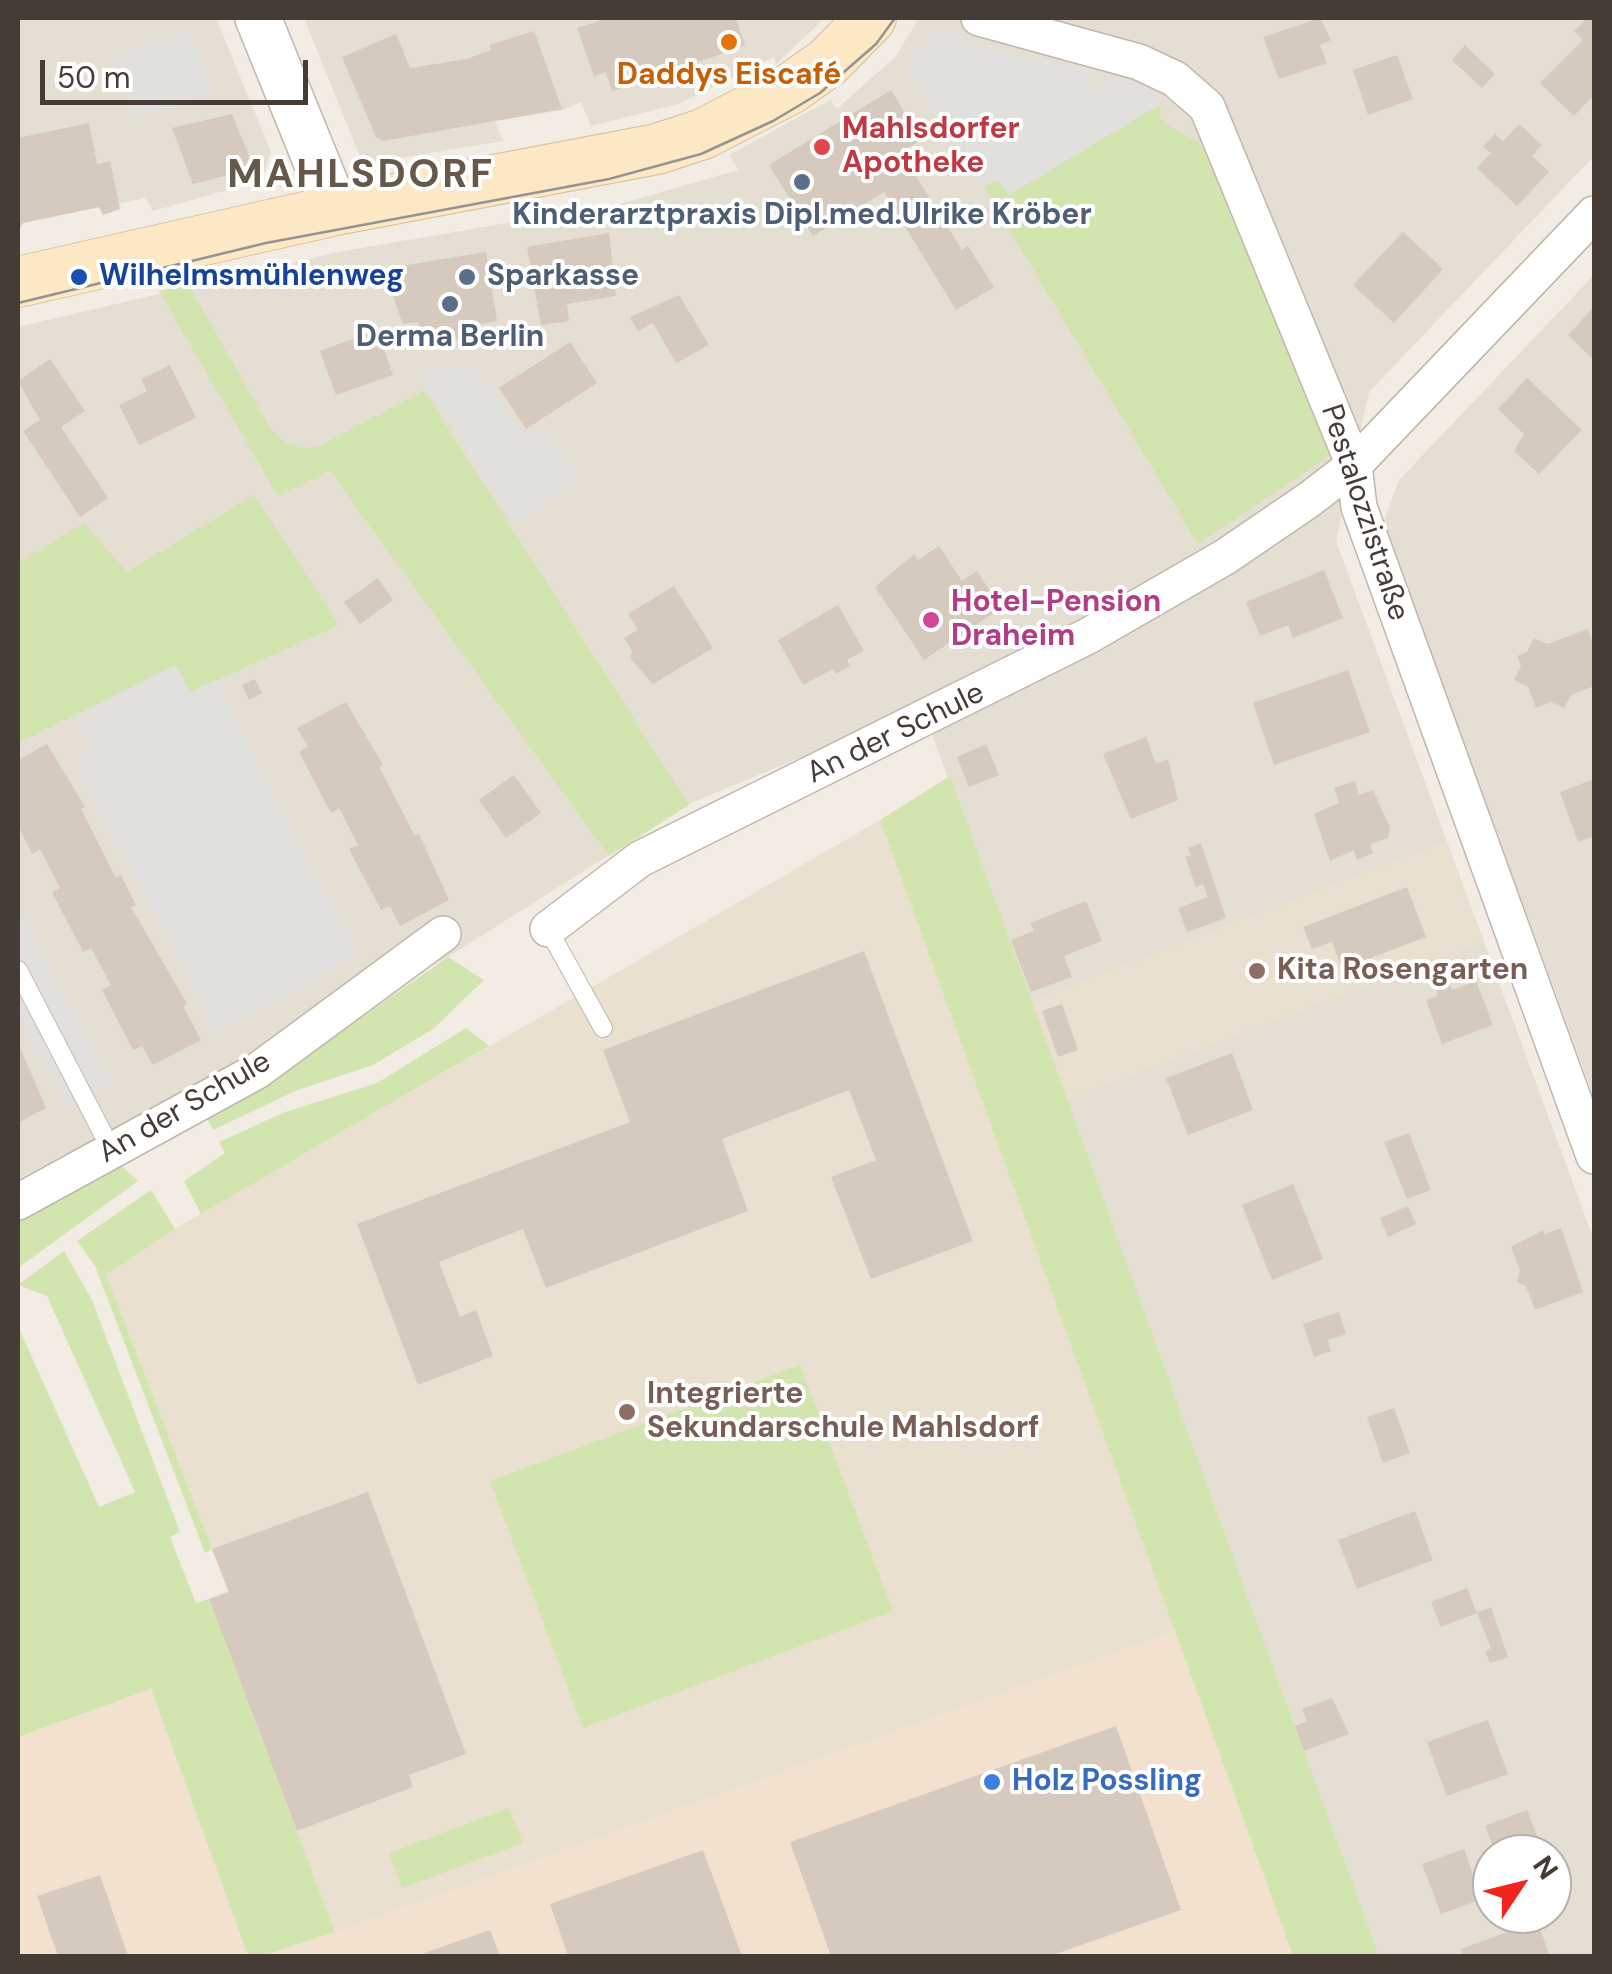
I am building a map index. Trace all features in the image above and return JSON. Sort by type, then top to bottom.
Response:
[{"type":"main road","points":[[18,282],[336,210],[586,165],[703,134],[790,89],[828,62],[871,18]]},
{"type":"street","points":[[258,18],[336,210]]},
{"type":"street","name":"Pestalozzistraße","points":[[979,18],[1139,62],[1175,79],[1207,106],[1354,465],[1359,508],[1594,1156]]},
{"type":"street","name":"An der Schule","points":[[548,928],[640,858],[1088,636],[1225,557],[1354,465],[1594,214]]},
{"type":"street","name":"An der Schule","points":[[18,1202],[257,1071],[443,934]]},
{"type":"lane","points":[[548,928],[603,1028]]},
{"type":"lane","points":[[18,970],[112,1151]]},
{"type":"shaded area","points":[[18,18],[216,18],[271,152],[263,175],[252,183],[153,211],[145,198],[18,224]]},
{"type":"shaded area","points":[[304,18],[825,18],[776,64],[774,57],[678,104],[591,126],[581,102],[563,110],[495,121],[503,141],[363,164]]},
{"type":"shaded area","points":[[919,18],[1594,18],[1594,156],[1369,392],[1336,541],[1594,1240],[1594,1956],[1378,1956],[922,707],[691,803],[448,957],[18,1179],[18,327],[338,252],[624,203],[738,170],[729,155],[830,100],[837,109],[896,56]]},
{"type":"shaded area","points":[[187,28],[214,95],[131,119],[114,57]]},
{"type":"shaded area","points":[[929,32],[969,36],[967,44],[1092,70],[1090,86],[1103,88],[1107,74],[1150,89],[1161,104],[1009,195],[997,179],[984,187],[902,63],[928,44]]},
{"type":"shaded area","points":[[1594,275],[1594,1097],[1383,523],[1399,480]]},
{"type":"shaded area","points":[[473,363],[526,439],[546,428],[581,479],[514,524],[419,374]]},
{"type":"shaded area","points":[[176,665],[190,692],[216,680],[359,955],[214,1034],[74,761],[92,751],[74,718]]},
{"type":"shaded area","name":"Integrierte Sekundarschule Mahlsdorf","points":[[880,820],[1175,1631],[335,1932],[209,1599],[228,1591],[106,1274],[121,1260]]},
{"type":"shaded area","name":"Kita Rosengarten","points":[[1446,841],[1484,941],[1067,1100],[1031,1001]]},
{"type":"shaded area","points":[[18,902],[112,1086],[67,1110],[18,1016]]},
{"type":"shaded area","name":"Holz Possling","points":[[1175,1631],[1293,1956],[262,1956],[335,1932]]},
{"type":"shaded area","points":[[151,1689],[248,1956],[18,1956],[18,1737]]},
{"type":"green space","points":[[1161,104],[1159,119],[1199,143],[1217,174],[1336,451],[1198,544],[984,187]]},
{"type":"green space","points":[[188,284],[271,430],[286,443],[307,449],[321,445],[424,391],[689,805],[609,856],[330,471],[278,496],[159,291]]},
{"type":"green space","points":[[254,495],[339,625],[189,693],[175,665],[18,743],[18,563],[84,523],[127,572]]},
{"type":"green space","points":[[950,776],[1379,1956],[1293,1956],[880,820]]},
{"type":"green space","points":[[448,957],[484,980],[433,1029],[373,1065],[295,1091],[213,1130],[207,1118],[248,1097]]},
{"type":"green space","points":[[466,1028],[489,1046],[201,1214],[184,1181],[225,1153],[219,1142],[285,1112],[377,1083]]},
{"type":"green space","points":[[119,1163],[138,1181],[18,1268],[18,1217]]},
{"type":"green space","points":[[151,1190],[175,1229],[106,1274],[212,1549],[205,1553],[95,1266],[77,1241]]},
{"type":"green space","points":[[64,1251],[92,1300],[180,1532],[170,1537],[196,1603],[209,1599],[335,1932],[262,1956],[248,1956],[151,1689],[18,1737],[18,1326],[99,1507],[135,1492],[47,1296],[18,1285]]},
{"type":"green space","points":[[800,1365],[893,1611],[583,1728],[490,1481]]},
{"type":"green space","points":[[509,1808],[523,1843],[402,1888],[389,1853]]},
{"type":"building","points":[[597,18],[736,18],[745,46],[612,91],[606,72],[594,76],[577,28],[599,21]]},
{"type":"building","points":[[1320,18],[1331,40],[1320,45],[1327,63],[1279,79],[1263,37]]},
{"type":"building","points":[[1587,18],[1594,22],[1594,95],[1574,116],[1540,83],[1583,40],[1574,31]]},
{"type":"building","points":[[534,31],[562,109],[383,141],[376,137],[342,57],[396,34],[410,68],[467,59],[491,50],[489,45]]},
{"type":"building","points":[[1465,45],[1495,74],[1482,88],[1452,60]]},
{"type":"building","points":[[1397,55],[1413,99],[1368,115],[1353,70]]},
{"type":"building","points":[[891,90],[921,140],[901,152],[962,250],[968,246],[994,287],[956,310],[884,192],[813,236],[769,165]]},
{"type":"building","points":[[232,114],[250,158],[244,171],[193,184],[172,128]]},
{"type":"building","points":[[89,123],[97,164],[110,161],[120,209],[103,215],[99,207],[23,223],[18,232],[18,138]]},
{"type":"building","points":[[1519,124],[1542,145],[1532,156],[1549,172],[1517,206],[1477,168],[1491,153],[1483,147],[1495,134],[1503,141]]},
{"type":"building","points":[[1403,232],[1443,269],[1394,323],[1353,285]]},
{"type":"building","points":[[609,233],[616,296],[567,304],[569,321],[541,325],[527,247]]},
{"type":"building","points":[[486,252],[497,321],[464,327],[464,339],[446,342],[442,330],[420,334],[418,322],[403,324],[383,269]]},
{"type":"building","points":[[679,295],[709,345],[676,363],[653,323],[638,331],[630,317]]},
{"type":"building","points":[[1594,307],[1594,360],[1568,335]]},
{"type":"building","points":[[377,330],[393,375],[336,395],[320,351]]},
{"type":"building","points":[[570,342],[597,383],[526,429],[499,388]]},
{"type":"building","points":[[50,359],[85,411],[61,427],[108,498],[80,517],[23,431],[40,420],[18,381]]},
{"type":"building","points":[[170,365],[196,418],[139,445],[119,405],[147,391],[141,379]]},
{"type":"building","points":[[1527,378],[1582,430],[1539,474],[1514,451],[1524,434],[1498,409]]},
{"type":"building","points":[[939,546],[962,581],[977,571],[1001,608],[924,660],[875,587],[914,554],[918,560]]},
{"type":"building","points":[[1324,570],[1343,618],[1293,638],[1288,625],[1260,636],[1246,602]]},
{"type":"building","points":[[378,578],[393,600],[360,624],[344,602]]},
{"type":"building","points":[[674,586],[713,648],[653,684],[630,658],[632,651],[624,638],[638,630],[628,614]]},
{"type":"building","points":[[838,605],[864,651],[847,660],[850,666],[836,674],[833,669],[803,685],[778,640]]},
{"type":"building","points":[[1588,629],[1594,647],[1594,686],[1571,695],[1564,708],[1551,702],[1536,708],[1528,687],[1514,680],[1521,666],[1517,656],[1527,652],[1534,638],[1547,644]]},
{"type":"building","points":[[1348,670],[1370,732],[1274,765],[1253,703]]},
{"type":"building","points":[[255,679],[262,693],[249,700],[242,685]]},
{"type":"building","points":[[346,702],[383,765],[379,767],[415,836],[419,834],[449,900],[400,926],[390,906],[381,910],[349,849],[358,845],[339,808],[331,813],[299,752],[308,747],[297,728]]},
{"type":"building","points":[[1146,737],[1156,764],[1168,759],[1178,800],[1131,819],[1103,754]]},
{"type":"building","points":[[47,744],[85,807],[81,809],[116,878],[121,875],[136,905],[131,907],[187,1004],[183,1006],[201,1040],[153,1065],[142,1046],[133,1050],[102,990],[111,985],[91,948],[83,952],[52,892],[60,888],[40,849],[32,854],[18,825],[18,760]]},
{"type":"building","points":[[986,744],[999,775],[969,787],[957,757]]},
{"type":"building","points":[[514,775],[541,813],[506,838],[479,800]]},
{"type":"building","points":[[1594,779],[1594,836],[1578,842],[1560,792]]},
{"type":"building","points":[[1355,781],[1359,795],[1373,790],[1390,828],[1388,838],[1370,844],[1373,853],[1357,860],[1354,850],[1330,861],[1314,814],[1339,803],[1334,788]]},
{"type":"building","points":[[1201,843],[1226,918],[1187,932],[1178,908],[1208,897],[1203,884],[1196,887],[1185,857],[1191,855],[1188,848]]},
{"type":"building","points":[[1407,887],[1426,937],[1342,969],[1332,942],[1312,949],[1303,927]]},
{"type":"building","points":[[1086,901],[1102,941],[1064,956],[1072,977],[1031,992],[1011,940],[1034,931],[1030,923]]},
{"type":"building","points":[[864,951],[973,1241],[871,1279],[831,1177],[876,1160],[849,1090],[722,1139],[748,1211],[546,1288],[523,1229],[439,1262],[460,1317],[476,1310],[493,1356],[418,1385],[357,1224],[630,1122],[603,1050]]},
{"type":"building","points":[[1476,981],[1493,1025],[1442,1044],[1426,1000],[1438,996],[1436,988],[1449,982],[1452,990]]},
{"type":"building","points":[[1062,1004],[1078,1050],[1058,1057],[1042,1011]]},
{"type":"building","points":[[18,1043],[46,1108],[18,1123]]},
{"type":"building","points":[[1232,1053],[1253,1110],[1188,1135],[1166,1078]]},
{"type":"building","points":[[1409,1133],[1431,1190],[1407,1199],[1384,1142]]},
{"type":"building","points":[[1293,1184],[1323,1259],[1272,1280],[1242,1205]]},
{"type":"building","points":[[1408,1206],[1416,1224],[1388,1237],[1380,1218]]},
{"type":"building","points":[[1561,1228],[1583,1292],[1535,1310],[1526,1286],[1517,1282],[1520,1270],[1511,1247],[1543,1230],[1545,1234]]},
{"type":"building","points":[[1339,1312],[1346,1334],[1328,1340],[1331,1351],[1314,1357],[1303,1324]]},
{"type":"building","points":[[1394,1408],[1410,1453],[1383,1463],[1367,1417]]},
{"type":"building","points":[[368,1492],[466,1754],[409,1775],[413,1787],[297,1831],[209,1599],[229,1592],[212,1549]]},
{"type":"building","points":[[1415,1511],[1433,1560],[1357,1589],[1338,1540]]},
{"type":"building","points":[[1467,1588],[1477,1613],[1441,1627],[1431,1602]]},
{"type":"building","points":[[1491,1607],[1508,1657],[1490,1663],[1485,1651],[1491,1648],[1477,1613]]},
{"type":"building","points":[[1332,1698],[1349,1734],[1304,1751],[1295,1726],[1307,1721],[1302,1709]]},
{"type":"building","points":[[1488,1720],[1508,1774],[1447,1796],[1427,1742]]},
{"type":"building","points":[[1116,1726],[1181,1910],[1050,1956],[831,1956],[790,1842]]},
{"type":"building","points":[[1527,1810],[1536,1834],[1488,1834],[1485,1826]]},
{"type":"building","points":[[1464,1849],[1472,1871],[1472,1903],[1441,1914],[1422,1864]]},
{"type":"building","points":[[703,1850],[742,1956],[568,1956],[550,1904]]},
{"type":"building","points":[[100,1875],[128,1956],[58,1956],[37,1896]]},
{"type":"building","points":[[490,1930],[500,1956],[425,1956],[424,1953]]},
{"type":"building","points":[[1502,1934],[1542,1934],[1550,1956],[1463,1956],[1461,1949]]},
{"type":"tram line","points":[[18,303],[266,243],[609,179],[701,154],[773,121],[820,93],[876,44],[895,18]]},
{"type":"place","name":"Daddys Eiscafé","points":[[729,42]]},
{"type":"place","name":"Mahlsdorfer Apotheke","points":[[822,147]]},
{"type":"place","name":"Kinderarztpraxis Dipl.med.Ulrike Kröber","points":[[802,182]]},
{"type":"place","name":"Wilhelmsmühlenweg","points":[[79,277]]},
{"type":"place","name":"Sparkasse","points":[[467,277]]},
{"type":"place","name":"Derma Berlin","points":[[450,304]]},
{"type":"place","name":"Hotel-Pension Draheim","points":[[931,620]]},
{"type":"place","name":"Kita Rosengarten","points":[[1257,971]]},
{"type":"place","name":"Integrierte Sekundarschule Mahlsdorf","points":[[627,1412]]},
{"type":"place","name":"Holz Possling","points":[[992,1782]]},
{"type":"district","name":"MAHLSDORF","points":[[361,177]]}]
